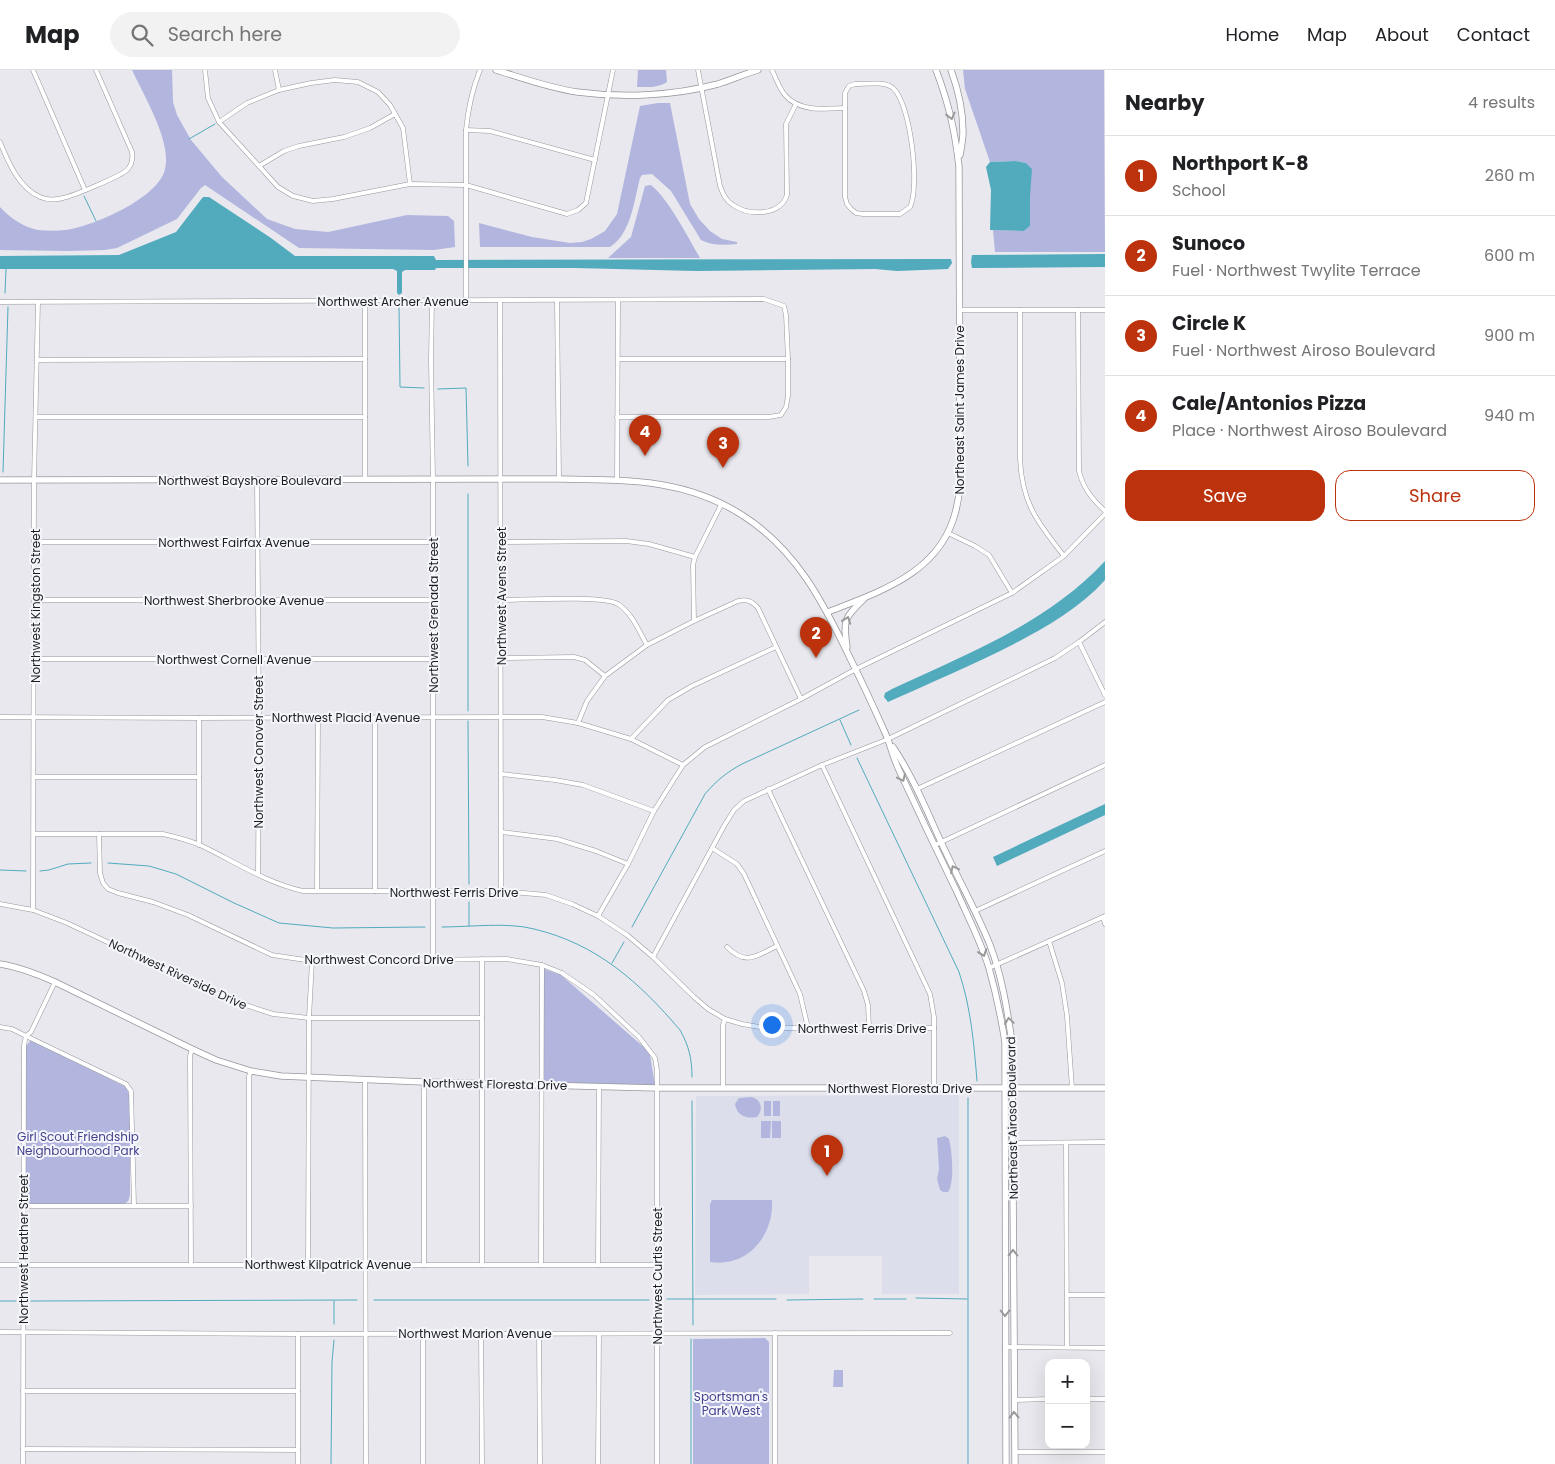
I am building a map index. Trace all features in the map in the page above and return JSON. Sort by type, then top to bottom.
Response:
[{"type":"main road","points":[[496,70],[540,84],[576,92],[607,94],[647,94],[701,87],[717,84],[758,70]]},
{"type":"main road","name":"Northeast Saint James Drive","points":[[936,70],[952,120],[959,167]]},
{"type":"main road","name":"Northeast Saint James Drive","points":[[828,612],[903,580],[916,571],[933,555],[948,534],[956,510],[960,483],[959,167],[963,132],[958,92],[951,70]]},
{"type":"main road","name":"Northwest Bayshore Boulevard","points":[[0,480],[617,480],[665,484],[694,492],[722,503]]},
{"type":"main road","name":"Northeast Airoso Boulevard","points":[[722,503],[757,525],[791,556],[828,612],[888,739],[896,765],[975,911],[990,946],[996,966],[1007,1006],[1012,1042],[1009,1088],[1005,1347],[1006,1464]]},
{"type":"main road","points":[[847,652],[844,629],[845,621],[848,614],[868,596]]},
{"type":"main road","name":"Northeast Airoso Boulevard","points":[[888,739],[917,789],[978,938],[989,968],[999,1010],[1009,1088],[1013,1143],[1014,1464]]},
{"type":"main road","name":"Northwest Floresta Drive","points":[[0,964],[37,974],[55,982],[216,1060],[251,1071],[281,1076],[657,1088],[1105,1088]]},
{"type":"street","points":[[33,70],[85,190]]},
{"type":"street","points":[[0,142],[12,170],[31,192],[40,197],[49,199],[62,198],[85,190],[124,172],[130,166],[132,158],[130,149],[96,70]]},
{"type":"street","points":[[205,70],[208,98],[219,122],[278,187],[293,196],[313,200],[334,199],[410,184],[466,185],[567,214],[578,210],[586,203],[612,70]]},
{"type":"street","points":[[275,70],[279,90]]},
{"type":"street","points":[[466,301],[466,130],[468,108],[480,70]]},
{"type":"street","points":[[698,70],[720,186],[728,201],[741,210],[769,212],[780,207],[785,201],[787,195],[786,124],[796,104]]},
{"type":"street","points":[[772,70],[781,90],[786,97],[796,104],[804,107],[845,108]]},
{"type":"street","points":[[219,122],[247,104],[279,90],[335,80],[358,82],[378,92],[390,105],[403,128],[410,184]]},
{"type":"street","points":[[855,84],[882,84],[889,86],[894,89],[900,98],[910,126],[913,151],[913,196],[910,207],[906,211],[900,214],[863,214],[856,213],[847,204],[845,197],[845,108],[845,93],[849,86],[855,84]]},
{"type":"street","points":[[259,166],[284,151],[344,137],[370,128],[395,114]]},
{"type":"street","points":[[466,130],[490,131],[595,160]]},
{"type":"street","name":"Northwest Archer Avenue","points":[[0,302],[764,299],[784,306],[788,359]]},
{"type":"street","points":[[365,480],[366,301]]},
{"type":"street","name":"Northwest Grenada Street","points":[[432,301],[433,959]]},
{"type":"street","name":"Northwest Avens Street","points":[[500,301],[501,891]]},
{"type":"street","points":[[557,301],[558,479]]},
{"type":"street","points":[[617,480],[618,301]]},
{"type":"street","name":"Northwest Kingston Street","points":[[33,910],[35,717],[34,481],[38,302]]},
{"type":"street","points":[[960,310],[1105,310]]},
{"type":"street","points":[[1020,310],[1020,450],[1022,483],[1033,514],[1064,556]]},
{"type":"street","points":[[598,916],[628,864],[654,811],[683,766],[706,747],[801,700],[856,669],[973,614],[1012,593],[1064,556],[1105,513],[1086,490],[1079,470],[1078,310]]},
{"type":"street","points":[[37,360],[365,359]]},
{"type":"street","points":[[617,417],[769,417],[781,415],[786,407],[788,396],[788,359],[618,359]]},
{"type":"street","points":[[36,417],[365,417]]},
{"type":"street","name":"Northwest Conover Street","points":[[257,480],[258,874]]},
{"type":"street","points":[[694,621],[693,565],[695,557],[722,503]]},
{"type":"street","points":[[948,534],[975,546],[989,555],[1012,593]]},
{"type":"street","points":[[500,542],[626,541],[649,544],[695,557]]},
{"type":"street","name":"Northwest Fairfax Avenue","points":[[35,542],[432,542]]},
{"type":"street","points":[[501,600],[595,599],[612,601],[626,611],[648,645]]},
{"type":"street","name":"Northwest Sherbrooke Avenue","points":[[34,600],[432,600]]},
{"type":"street","points":[[578,723],[587,701],[605,676],[648,645],[694,621],[744,600],[753,602],[758,608],[801,700]]},
{"type":"street","points":[[653,957],[734,810],[744,801],[822,765],[888,739],[1054,658],[1080,642],[1105,622]]},
{"type":"street","points":[[1080,642],[1105,695]]},
{"type":"street","points":[[631,739],[668,700],[692,686],[776,647]]},
{"type":"street","points":[[501,658],[574,657],[585,660],[605,676]]},
{"type":"street","name":"Northwest Cornell Avenue","points":[[34,659],[433,659]]},
{"type":"street","points":[[917,789],[1105,702]]},
{"type":"street","name":"Northwest Placid Avenue","points":[[0,717],[542,717],[578,723],[631,739],[683,766]]},
{"type":"street","points":[[199,718],[199,845]]},
{"type":"street","points":[[316,891],[318,718]]},
{"type":"street","points":[[375,718],[375,891]]},
{"type":"street","points":[[822,765],[930,994],[934,1028],[934,1088]]},
{"type":"street","points":[[938,844],[1105,765]]},
{"type":"street","points":[[502,774],[583,785],[654,811]]},
{"type":"street","points":[[34,777],[199,777]]},
{"type":"street","points":[[768,789],[864,992],[868,1005],[869,1027]]},
{"type":"street","points":[[502,832],[557,839],[596,851],[628,864]]},
{"type":"street","name":"Northwest Ferris Drive","points":[[34,834],[163,834],[199,845],[278,884],[290,888],[316,891],[501,891],[546,895],[598,916],[628,935],[694,997],[726,1019],[765,1028],[934,1028]]},
{"type":"street","name":"Northwest Concord Drive","points":[[99,834],[100,873],[103,883],[108,889],[153,902],[188,915],[272,955],[312,960],[508,959],[542,965],[562,973],[594,995],[639,1037],[655,1058],[657,1088]]},
{"type":"street","points":[[712,848],[737,864],[744,874],[800,994],[808,1028]]},
{"type":"street","points":[[975,911],[1105,851]]},
{"type":"street","name":"Northwest Riverside Drive","points":[[0,904],[33,910],[67,923],[233,1002],[274,1014],[308,1018],[482,1018]]},
{"type":"street","points":[[989,968],[1104,916],[1105,924]]},
{"type":"street","points":[[1049,942],[1062,983],[1067,1016],[1072,1088]]},
{"type":"street","points":[[727,946],[737,956],[746,959],[777,946]]},
{"type":"street","points":[[482,959],[482,1265]]},
{"type":"street","points":[[308,1265],[308,1018],[312,960]]},
{"type":"street","points":[[541,1265],[542,965]]},
{"type":"street","name":"Northwest Heather Street","points":[[23,1464],[24,1045],[26,1036],[31,1032],[55,982]]},
{"type":"street","points":[[723,1087],[723,1025],[726,1019]]},
{"type":"street","points":[[0,1026],[12,1029],[126,1084],[131,1091],[134,1205]]},
{"type":"street","points":[[191,1264],[190,1056],[192,1049]]},
{"type":"street","points":[[249,1264],[249,1076],[251,1071]]},
{"type":"street","points":[[365,1079],[366,1464]]},
{"type":"street","points":[[424,1082],[424,1265]]},
{"type":"street","points":[[598,1087],[598,1265]]},
{"type":"street","name":"Northwest Curtis Street","points":[[657,1088],[657,1464]]},
{"type":"street","points":[[1013,1143],[1105,1142]]},
{"type":"street","points":[[1066,1143],[1067,1347]]},
{"type":"street","points":[[24,1206],[191,1206]]},
{"type":"street","name":"Northwest Kilpatrick Avenue","points":[[0,1265],[657,1265]]},
{"type":"street","points":[[1067,1295],[1105,1295]]},
{"type":"street","name":"Northwest Marion Avenue","points":[[0,1332],[298,1334],[950,1333]]},
{"type":"street","points":[[423,1333],[423,1464]]},
{"type":"street","points":[[539,1333],[540,1464]]},
{"type":"street","points":[[775,1333],[775,1464]]},
{"type":"street","points":[[298,1334],[298,1464]]},
{"type":"street","points":[[481,1334],[482,1464]]},
{"type":"street","points":[[598,1464],[599,1334]]},
{"type":"street","points":[[1005,1347],[1105,1348]]},
{"type":"street","points":[[23,1391],[298,1391]]},
{"type":"street","points":[[1014,1400],[1045,1399]]},
{"type":"street","points":[[1090,1399],[1105,1399]]},
{"type":"street","points":[[23,1449],[298,1450]]},
{"type":"street","points":[[1015,1452],[1105,1452]]},
{"type":"shaded area","points":[[1016,161],[1026,163],[1032,169],[1030,226],[1024,231],[990,230],[991,190],[986,167],[990,162]]},
{"type":"shaded area","points":[[203,197],[209,197],[295,256],[434,256],[436,260],[951,259],[952,263],[948,269],[897,271],[875,269],[696,271],[575,268],[436,268],[435,270],[405,270],[402,272],[402,293],[399,295],[397,293],[397,271],[393,269],[0,269],[0,256],[119,255],[176,232]]},
{"type":"shaded area","points":[[1105,254],[1105,267],[972,268],[971,262],[972,255]]},
{"type":"shaded area","points":[[1105,561],[1105,580],[1074,608],[1050,624],[999,652],[888,702],[884,697],[885,693],[892,689],[977,649],[1032,620],[1083,583]]},
{"type":"shaded area","points":[[1105,804],[1105,815],[997,866],[993,857]]},
{"type":"shaded area","points":[[959,1095],[959,1294],[882,1294],[882,1256],[809,1256],[809,1294],[695,1295],[696,1096]]},
{"type":"green space","points":[[132,70],[172,70],[173,102],[177,115],[191,140],[222,177],[267,219],[295,229],[328,232],[407,215],[448,216],[454,221],[455,247],[434,250],[299,248],[205,185],[177,219],[117,248],[69,251],[0,250],[0,207],[17,222],[32,229],[55,231],[77,228],[123,209],[151,190],[160,180],[165,169],[166,158],[161,133]]},
{"type":"green space","points":[[638,70],[666,70],[667,82],[656,86],[637,87]]},
{"type":"green space","points":[[963,70],[1104,70],[1105,252],[995,252],[993,230],[1024,231],[1030,226],[1030,196],[1026,163],[1016,161],[990,162],[965,89]]},
{"type":"green space","points":[[670,103],[690,204],[699,219],[710,231],[722,239],[737,242],[737,244],[714,244],[701,240],[671,191],[652,174],[642,175],[640,178],[627,226],[623,234],[610,247],[480,247],[479,223],[532,237],[570,243],[591,239],[605,231],[617,214],[640,106]]},
{"type":"green space","points":[[651,185],[665,200],[700,258],[608,258],[631,237],[645,186]]},
{"type":"green space","points":[[544,969],[561,975],[646,1049],[650,1055],[655,1085],[543,1082]]},
{"type":"green space","name":"Girl Scout Friendship Neighbourhood Park","points":[[30,1041],[126,1087],[130,1097],[130,1194],[126,1203],[28,1204],[26,1200],[26,1046]]},
{"type":"green space","points":[[751,1097],[759,1102],[761,1108],[757,1117],[749,1118],[740,1114],[735,1104],[739,1098]]},
{"type":"green space","points":[[764,1101],[771,1101],[771,1116],[764,1116]]},
{"type":"green space","points":[[773,1101],[780,1101],[780,1116],[773,1116]]},
{"type":"green space","points":[[761,1121],[771,1121],[770,1138],[761,1138]]},
{"type":"green space","points":[[772,1121],[781,1121],[781,1138],[772,1138]]},
{"type":"green space","points":[[945,1136],[949,1139],[952,1159],[952,1182],[948,1192],[940,1190],[937,1179],[939,1169],[937,1138]]},
{"type":"green space","points":[[712,1200],[772,1200],[769,1225],[763,1237],[747,1254],[736,1260],[710,1262],[710,1204]]},
{"type":"green space","name":"Sportsman's Park West","points":[[765,1338],[769,1342],[769,1464],[693,1464],[693,1339]]},
{"type":"green space","points":[[834,1370],[843,1370],[843,1387],[833,1387]]},
{"type":"waterway","points":[[189,139],[215,124]]},
{"type":"waterway","points":[[84,196],[96,221]]},
{"type":"waterway","points":[[5,293],[6,269]]},
{"type":"waterway","points":[[399,304],[400,387],[424,388]]},
{"type":"waterway","points":[[3,472],[8,307]]},
{"type":"waterway","points":[[438,389],[466,388],[468,466]]},
{"type":"waterway","points":[[468,494],[468,711]]},
{"type":"waterway","points":[[632,927],[705,794],[713,785],[742,764],[859,710]]},
{"type":"waterway","points":[[840,720],[851,745]]},
{"type":"waterway","points":[[468,721],[469,884]]},
{"type":"waterway","points":[[857,758],[959,972],[969,1013],[977,1081]]},
{"type":"waterway","points":[[40,871],[68,864],[91,863]]},
{"type":"waterway","points":[[108,863],[149,866],[176,874],[279,923],[333,928],[425,927]]},
{"type":"waterway","points":[[0,870],[26,871]]},
{"type":"waterway","points":[[469,902],[469,926]]},
{"type":"waterway","points":[[442,927],[501,925],[524,927],[578,944],[597,955],[615,967],[649,996],[680,1030],[689,1053],[692,1077]]},
{"type":"waterway","points":[[612,963],[624,942]]},
{"type":"waterway","points":[[968,1098],[968,1464]]},
{"type":"waterway","points":[[692,1101],[693,1325]]},
{"type":"waterway","points":[[916,1298],[967,1299]]},
{"type":"waterway","points":[[667,1299],[776,1299]]},
{"type":"waterway","points":[[787,1300],[863,1299]]},
{"type":"waterway","points":[[874,1299],[906,1299]]},
{"type":"waterway","points":[[31,1301],[357,1300]]},
{"type":"waterway","points":[[374,1300],[649,1300]]},
{"type":"waterway","points":[[0,1301],[16,1301]]},
{"type":"waterway","points":[[334,1301],[334,1324]]},
{"type":"waterway","points":[[691,1339],[691,1464]]},
{"type":"waterway","points":[[331,1464],[334,1340]]},
{"type":"place","name":"Cale/Antonios Pizza","points":[[645,456]]},
{"type":"place","name":"Circle K","points":[[723,468]]},
{"type":"place","name":"Sunoco","points":[[816,658]]},
{"type":"place","name":"Northport K-8","points":[[827,1176]]}]
